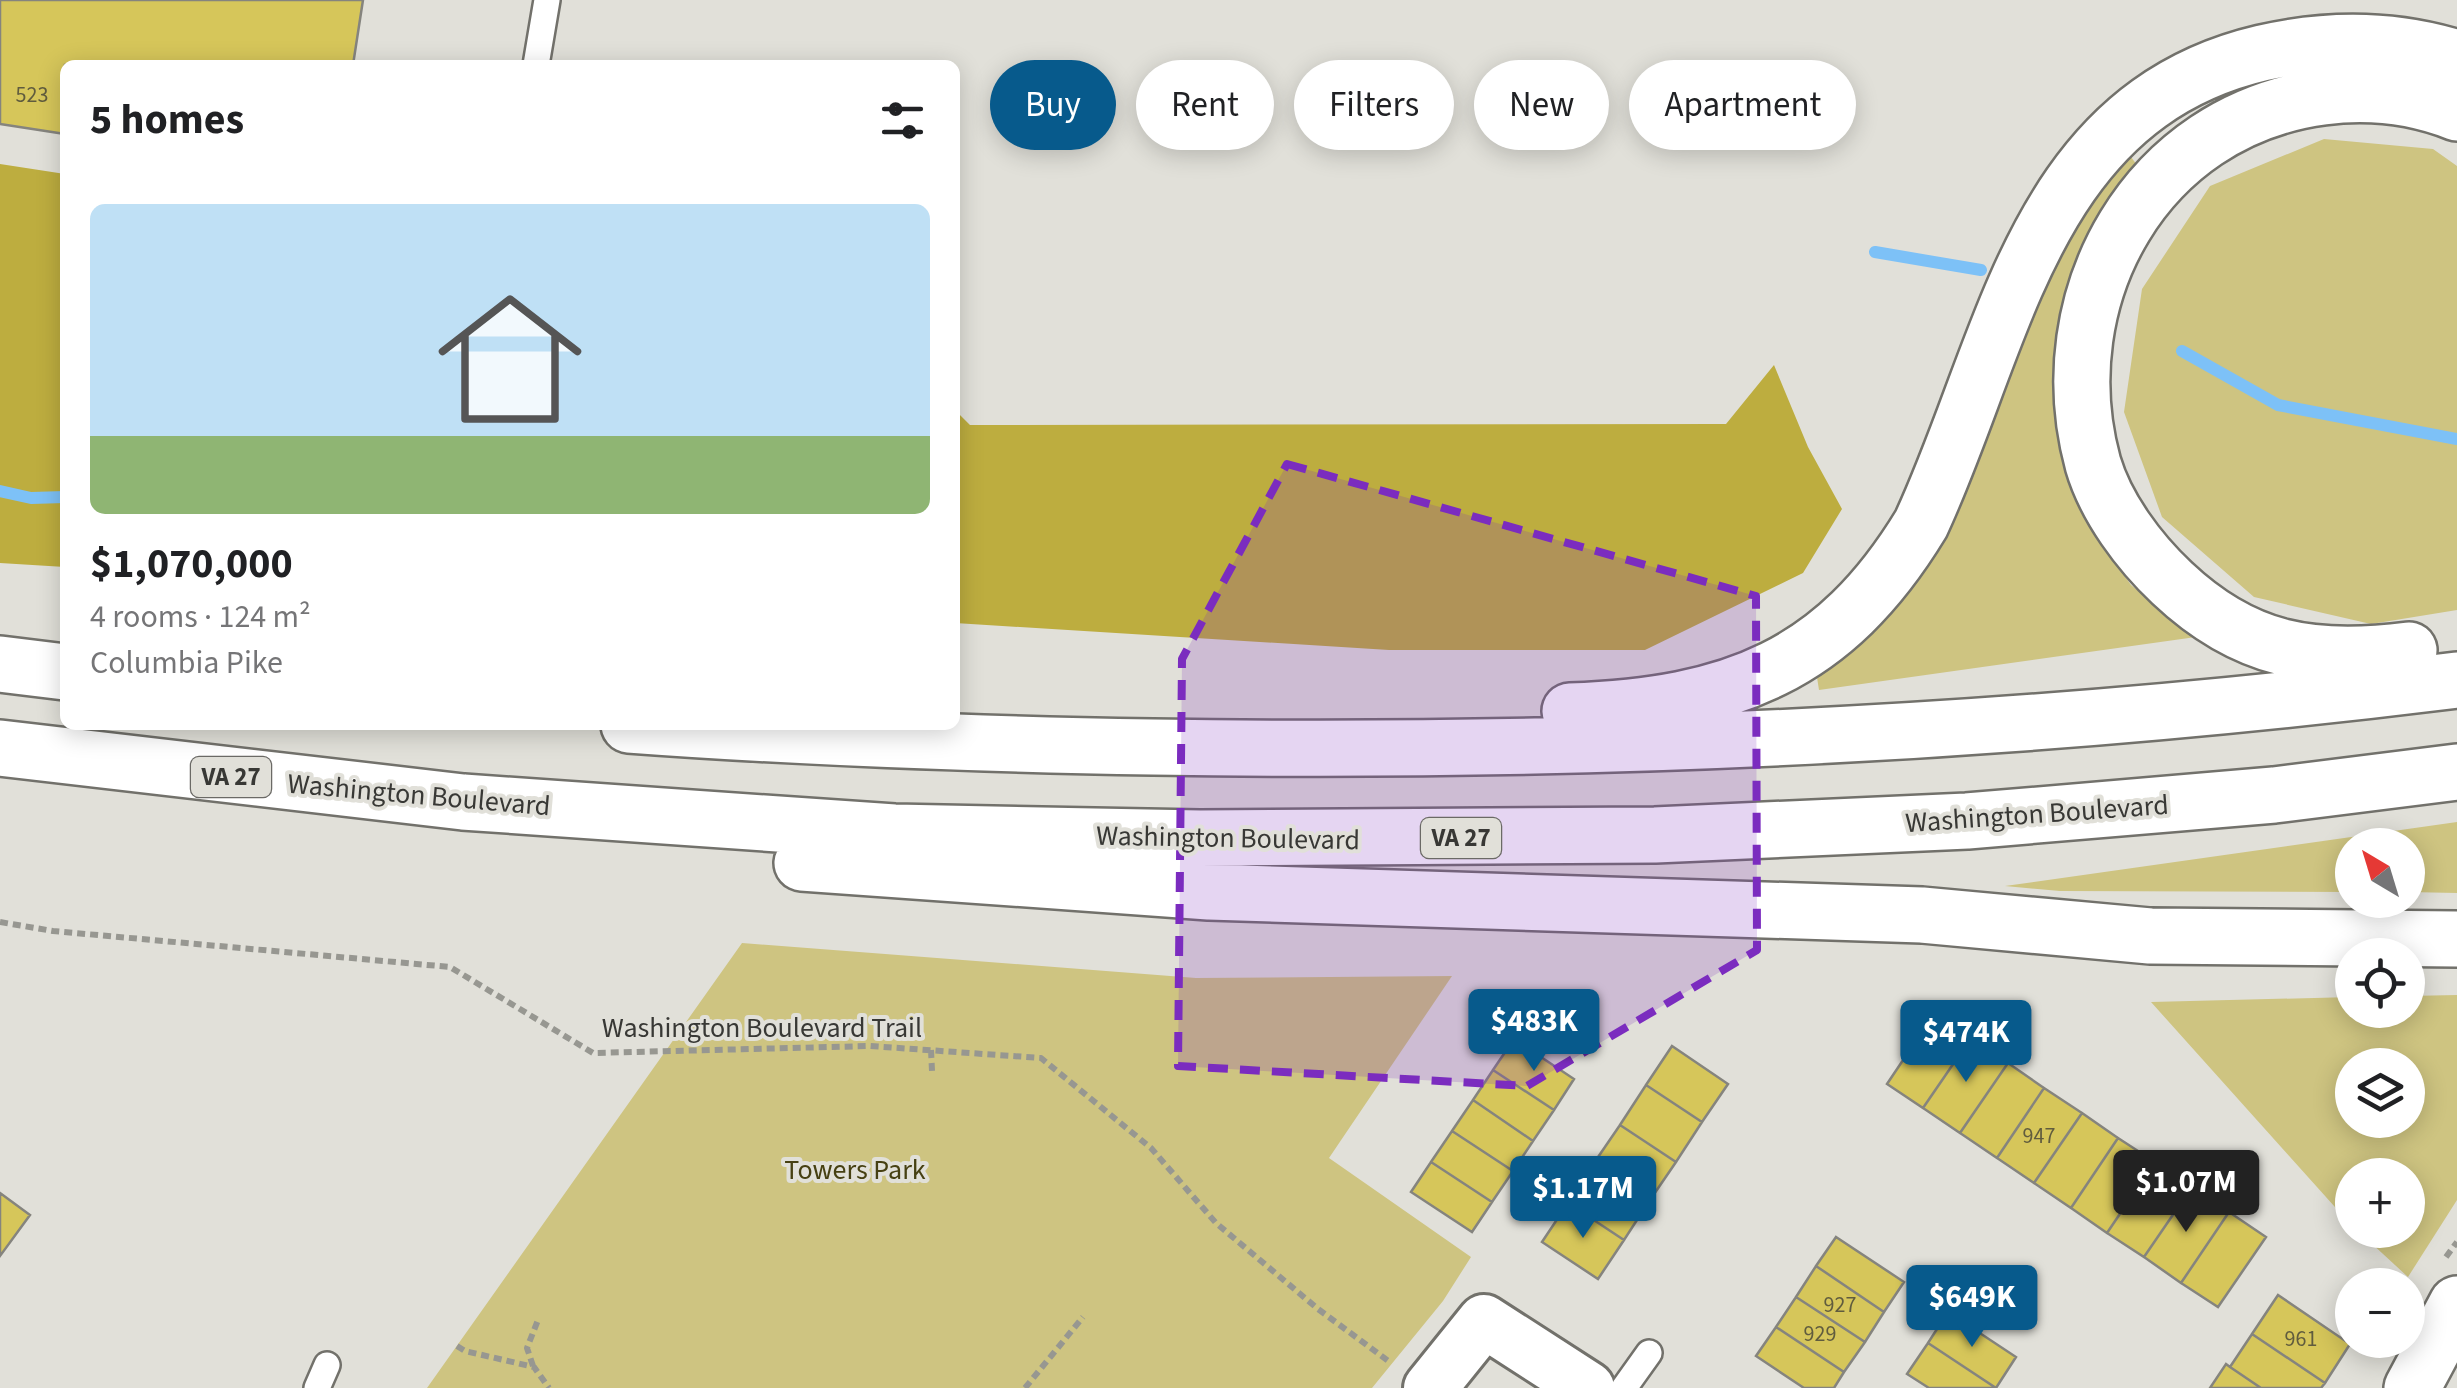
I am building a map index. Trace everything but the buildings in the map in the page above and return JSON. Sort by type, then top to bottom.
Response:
[{"type":"main road","points":[[1220,748],[1530,713],[1680,701],[1711,694],[1778,666],[1862,606],[1902,554],[1936,491],[2035,240],[2072,180],[2124,126],[2181,84],[2246,57],[2283,48],[2358,41],[2433,50],[2457,58]]},
{"type":"main road","points":[[2457,113],[2407,98],[2338,95],[2263,110],[2224,128],[2167,174],[2141,201],[2101,268],[2089,308],[2081,385],[2094,468],[2113,506],[2155,567],[2211,615],[2271,644],[2303,654],[2372,655],[2457,644]]},
{"type":"main road","points":[[0,664],[60,671]]},
{"type":"main road","points":[[719,730],[880,739],[1220,748],[1539,747],[1852,734],[2156,712],[2457,680]]},
{"type":"main road","name":"Washington Boulevard","points":[[0,748],[463,802],[894,832],[1200,838],[1655,835],[1967,821],[2216,801],[2457,772]]},
{"type":"main road","points":[[463,802],[776,860],[1060,883],[1373,898],[1922,915],[2150,936],[2457,938]]},
{"type":"main road","points":[[2412,1388],[2457,1304]]},
{"type":"main road","points":[[2450,1388],[2457,1380]]},
{"type":"street","points":[[1417,1380],[1484,1321],[1588,1388]]},
{"type":"lane","points":[[537,60],[547,0]]},
{"type":"lane","points":[[1624,1388],[1649,1353]]},
{"type":"path","name":"Washington Boulevard Trail","points":[[0,922],[53,931],[450,967],[593,1053],[870,1046],[1042,1058],[1150,1148],[1216,1223],[1318,1309],[1417,1380]]},
{"type":"path","points":[[931,1050],[932,1071]]},
{"type":"path","points":[[1025,1388],[1083,1317]]},
{"type":"path","points":[[538,1320],[528,1348],[534,1368],[549,1388]]},
{"type":"path","points":[[457,1346],[465,1352],[534,1368]]},
{"type":"highlighted area","points":[[1287,464],[1756,596],[1757,950],[1527,1086],[1178,1066],[1182,659]]},
{"type":"green space","points":[[2324,139],[2433,149],[2457,166],[2457,610],[2371,624],[2254,597],[2162,517],[2124,412],[2142,289],[2210,186]]},
{"type":"green space","points":[[2125,149],[2137,165],[2061,333],[2054,408],[2068,472],[2092,530],[2131,585],[2196,637],[1819,690],[1816,671],[2024,311]]},
{"type":"green space","points":[[2457,822],[2457,893],[2425,892],[2425,828],[2415,828]]},
{"type":"green space","points":[[2335,839],[2335,892],[2060,891],[2005,886]]},
{"type":"green space","name":"Towers Park","points":[[742,943],[1196,978],[1452,976],[1329,1158],[1471,1257],[1443,1301],[1372,1388],[427,1388]]},
{"type":"green space","points":[[2457,995],[2457,1200],[2414,1268],[2398,1268],[2377,1248],[2425,1248],[2425,1158],[2335,1158],[2335,1207],[2151,1002],[2335,997],[2335,1028],[2425,1028],[2425,996]]},
{"type":"shaded area","points":[[0,164],[60,173],[60,567],[0,563]]},
{"type":"shaded area","points":[[1774,365],[1808,447],[1842,509],[1803,573],[1645,650],[1389,650],[960,623],[960,415],[970,425],[1726,424]]},
{"type":"waterway","points":[[1875,252],[1981,270]]},
{"type":"waterway","points":[[2182,351],[2278,405],[2457,439]]},
{"type":"waterway","points":[[0,491],[31,498],[60,497]]}]
